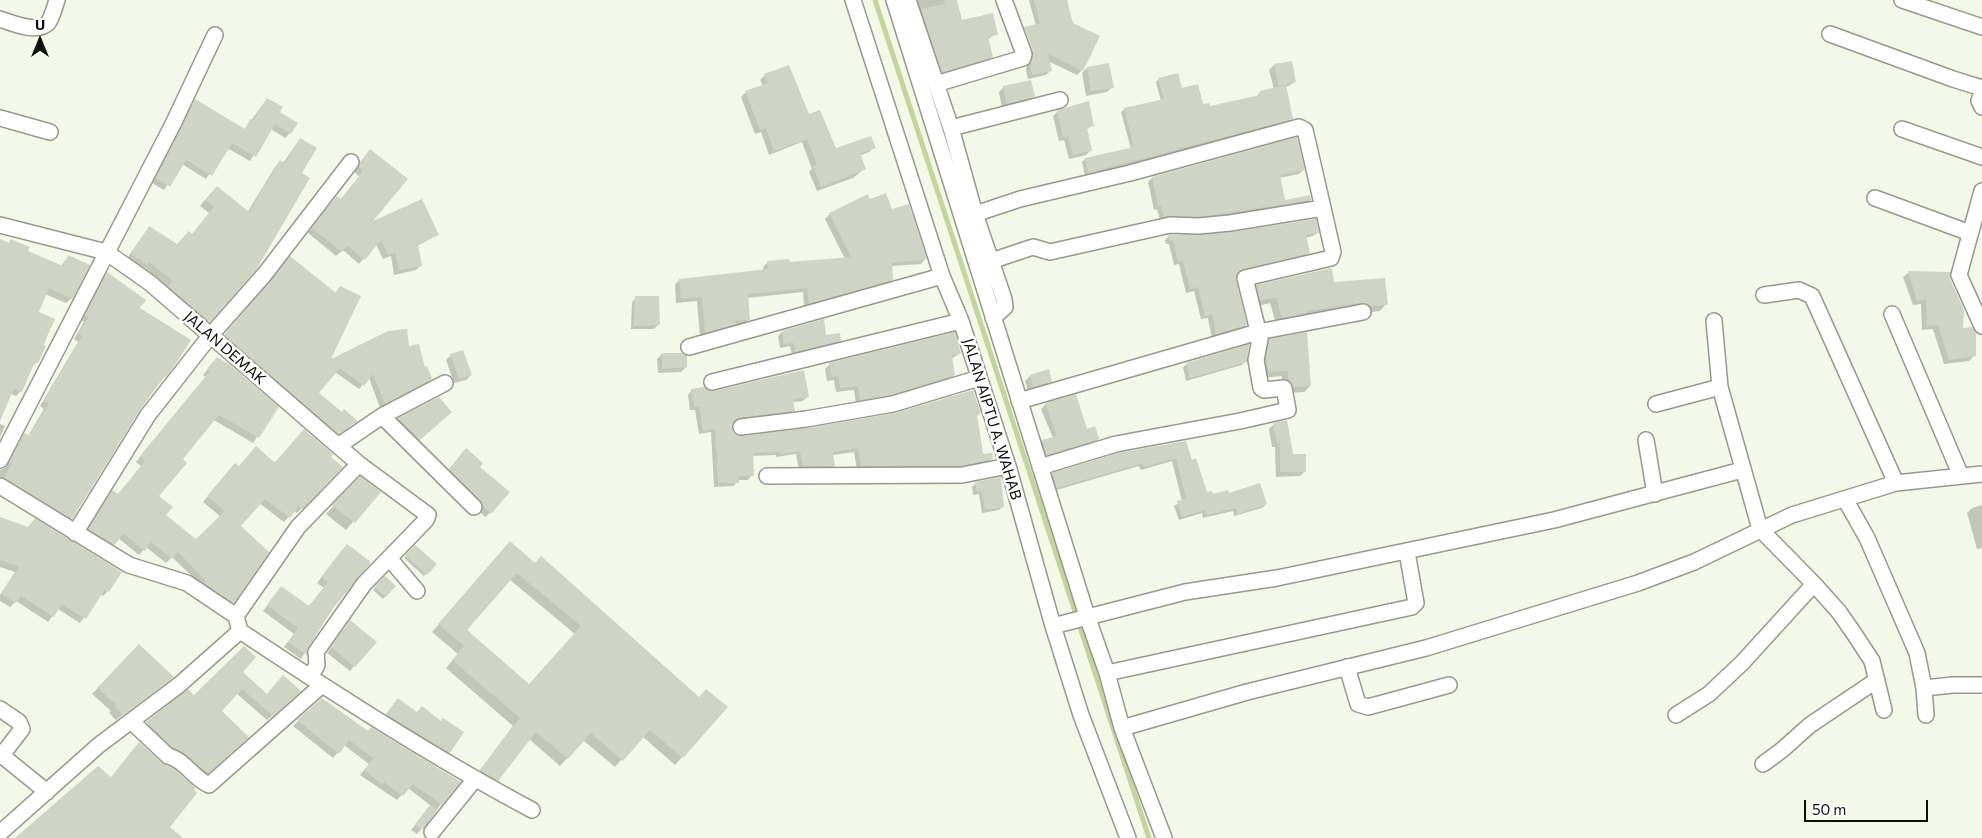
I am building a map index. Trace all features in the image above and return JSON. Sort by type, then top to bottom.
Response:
[{"type":"street","points":[[0,19],[24,26],[41,26],[48,22],[57,0]]},
{"type":"street","name":"JALAN AIPTU A. WAHAB","points":[[853,0],[942,276],[961,321],[1008,466],[1081,715],[1128,838]]},
{"type":"street","points":[[894,0],[1040,467],[1083,617],[1107,673],[1122,728],[1164,838]]},
{"type":"street","points":[[908,0],[951,128],[975,214],[1005,304],[1002,311],[993,318]]},
{"type":"street","points":[[936,84],[1024,58],[1015,24],[1004,0]]},
{"type":"street","points":[[1902,0],[1982,28]]},
{"type":"street","points":[[1830,34],[1953,80],[1982,88]]},
{"type":"street","points":[[0,460],[173,124],[216,35]]},
{"type":"street","points":[[1982,92],[1979,101],[1982,107]]},
{"type":"street","points":[[951,128],[1060,100]]},
{"type":"street","points":[[0,118],[50,132]]},
{"type":"street","points":[[975,214],[1020,199],[1130,173],[1299,127],[1305,130],[1333,252],[1331,258],[1245,278],[1260,342],[1256,360],[1261,388],[1264,390],[1284,388],[1289,408],[1286,411],[1135,440],[1040,467]]},
{"type":"street","points":[[1902,128],[1982,157]]},
{"type":"street","points":[[75,533],[148,415],[210,336],[264,275],[351,162]]},
{"type":"street","points":[[1982,191],[1959,275],[1982,326]]},
{"type":"street","points":[[1875,198],[1970,234]]},
{"type":"street","points":[[991,261],[1032,247],[1050,252],[1170,225],[1200,226],[1230,223],[1323,208]]},
{"type":"street","name":"JALAN DEMAK","points":[[0,225],[106,252],[150,282],[359,464],[428,515],[426,520],[389,558]]},
{"type":"street","points":[[689,347],[942,276]]},
{"type":"street","points":[[1764,295],[1799,290],[1812,296],[1896,482]]},
{"type":"street","points":[[1019,401],[1258,332],[1363,312]]},
{"type":"street","points":[[1892,314],[1961,476]]},
{"type":"street","points":[[712,382],[961,321]]},
{"type":"street","points":[[1714,321],[1720,387],[1760,529],[1839,612],[1872,661],[1884,710]]},
{"type":"street","points":[[741,427],[806,419],[893,404],[979,378]]},
{"type":"street","points":[[338,446],[382,416],[446,382]]},
{"type":"street","points":[[1656,404],[1720,387]]},
{"type":"street","points":[[382,416],[474,507]]},
{"type":"street","points":[[1646,440],[1655,494]]},
{"type":"street","points":[[236,616],[298,527],[359,464]]},
{"type":"street","points":[[767,476],[962,475],[1008,466]]},
{"type":"street","points":[[1055,625],[1185,592],[1277,578],[1554,520],[1742,470]]},
{"type":"street","points":[[1122,728],[1247,692],[1426,648],[1638,583],[1694,562],[1792,515],[1896,482],[1982,474]]},
{"type":"street","points":[[0,486],[129,565],[187,583],[236,616],[240,631],[316,681],[475,779],[532,810]]},
{"type":"street","points":[[1845,499],[1878,563],[1917,653],[1924,688],[1926,715]]},
{"type":"street","points":[[1107,673],[1412,607],[1416,603],[1407,552]]},
{"type":"street","points":[[131,721],[168,756],[176,758],[201,781],[210,784],[316,681],[316,652],[364,584],[389,558],[417,591]]},
{"type":"street","points":[[1676,716],[1709,694],[1742,663],[1814,584]]},
{"type":"street","points":[[0,834],[99,744],[179,685],[240,631]]},
{"type":"street","points":[[1347,667],[1358,704],[1362,707],[1449,685]]},
{"type":"street","points":[[1763,764],[1810,725],[1878,680]]},
{"type":"street","points":[[1924,688],[1982,685]]},
{"type":"street","points":[[0,709],[19,722],[22,730],[5,751],[5,758],[47,792]]},
{"type":"street","points":[[432,832],[475,779]]},
{"type":"building","points":[[944,0],[957,0],[962,20],[993,13],[998,35],[988,37],[993,57],[942,72],[921,9],[945,4]]},
{"type":"building","points":[[1034,0],[1067,0],[1073,23],[1100,36],[1083,71],[1048,54],[1052,71],[1032,75],[1030,64],[1033,51],[1024,27],[1040,23]]},
{"type":"building","points":[[1292,61],[1296,82],[1279,86],[1274,64]]},
{"type":"building","points":[[1109,63],[1114,88],[1091,91],[1087,67]]},
{"type":"building","points":[[789,65],[809,114],[820,110],[836,148],[871,136],[876,148],[860,153],[866,169],[821,187],[813,166],[817,165],[807,139],[774,151],[766,128],[760,130],[745,91],[768,83],[764,74]]},
{"type":"building","points":[[1178,73],[1182,88],[1198,84],[1203,104],[1209,103],[1210,106],[1260,95],[1260,91],[1286,85],[1293,119],[1088,173],[1085,158],[1134,147],[1124,108],[1164,99],[1158,78]]},
{"type":"building","points":[[1031,80],[1035,97],[1007,104],[1003,86]]},
{"type":"building","points":[[267,98],[283,107],[280,112],[298,123],[291,134],[275,124],[256,157],[232,143],[212,176],[186,160],[170,187],[156,178],[195,99],[245,129],[250,119],[253,121]]},
{"type":"building","points":[[1089,101],[1094,126],[1087,128],[1092,151],[1073,155],[1068,136],[1063,138],[1057,110]]},
{"type":"building","points":[[1297,137],[1305,170],[1280,175],[1285,200],[1310,195],[1312,200],[1199,217],[1164,217],[1161,206],[1158,206],[1152,177]]},
{"type":"building","points":[[300,138],[317,148],[302,173],[310,178],[256,270],[210,322],[168,286],[173,281],[149,262],[147,265],[131,254],[149,226],[177,244],[189,231],[192,234],[214,207],[205,200],[217,186],[249,212],[280,160],[285,163]]},
{"type":"building","points":[[370,149],[408,179],[373,221],[422,199],[439,235],[418,244],[422,266],[399,270],[395,252],[388,255],[381,240],[365,260],[348,246],[342,252],[312,228],[337,196],[341,199],[363,171],[359,167],[360,162]]},
{"type":"building","points":[[886,193],[892,209],[909,204],[927,259],[892,263],[893,280],[809,304],[807,288],[748,294],[750,320],[735,321],[736,324],[705,333],[702,297],[681,299],[679,279],[768,269],[767,261],[789,259],[790,262],[851,257],[829,213],[868,194],[870,199]]},
{"type":"building","points":[[1316,219],[1319,233],[1306,235],[1310,253],[1238,272],[1236,280],[1247,325],[1216,334],[1212,314],[1205,316],[1198,287],[1190,289],[1183,261],[1178,262],[1173,240],[1170,241],[1168,235],[1231,232]]},
{"type":"building","points":[[0,239],[9,243],[10,239],[30,247],[28,251],[63,266],[68,255],[90,265],[73,299],[49,288],[39,312],[55,319],[43,345],[46,346],[38,363],[35,362],[22,392],[14,388],[0,421]]},
{"type":"building","points":[[290,256],[336,293],[340,286],[361,296],[331,359],[388,331],[407,329],[409,346],[419,344],[425,367],[427,366],[432,379],[385,404],[373,374],[364,386],[340,368],[319,393],[342,412],[344,409],[358,421],[339,434],[224,335]]},
{"type":"building","points":[[1332,268],[1334,282],[1385,278],[1388,305],[1370,306],[1361,303],[1306,311],[1306,313],[1282,318],[1276,297],[1260,301],[1256,285]]},
{"type":"building","points":[[1908,271],[1950,272],[1950,279],[1964,310],[1963,328],[1972,327],[1976,333],[1976,356],[1949,360],[1938,325],[1927,326],[1926,299],[1917,301]]},
{"type":"building","points":[[107,272],[146,300],[140,308],[191,340],[177,362],[166,377],[164,376],[140,410],[72,519],[4,478],[12,464],[9,462],[24,433],[29,435],[49,404],[44,401],[82,336],[78,334],[89,317],[85,315]]},
{"type":"building","points":[[635,296],[659,296],[660,325],[634,326]]},
{"type":"building","points":[[824,319],[826,335],[840,333],[841,341],[795,352],[794,343],[784,344],[782,331]]},
{"type":"building","points":[[955,332],[961,354],[952,355],[955,375],[891,395],[860,400],[858,386],[840,388],[838,376],[832,377],[829,363]]},
{"type":"building","points":[[1307,332],[1311,386],[1293,387],[1288,380],[1288,371],[1268,372],[1266,357],[1269,339]]},
{"type":"building","points":[[1249,344],[1247,362],[1190,378],[1186,363]]},
{"type":"building","points":[[463,350],[472,375],[459,379],[450,354]]},
{"type":"building","points":[[662,353],[682,353],[687,356],[687,367],[662,369]]},
{"type":"building","points":[[217,357],[230,365],[279,407],[259,438],[219,415],[183,459],[187,463],[159,496],[173,507],[166,515],[196,539],[225,511],[207,496],[235,463],[239,466],[256,446],[274,462],[304,429],[333,454],[331,457],[343,467],[303,509],[299,506],[290,518],[265,499],[241,526],[269,552],[234,603],[204,583],[206,581],[178,552],[172,559],[151,542],[145,551],[123,533],[115,545],[88,529],[112,490],[118,494],[145,461],[140,456],[210,371],[207,369]]},
{"type":"building","points":[[1049,369],[1052,382],[1033,387],[1030,375]]},
{"type":"building","points":[[804,370],[809,397],[793,399],[795,411],[739,418],[732,424],[734,433],[742,436],[808,428],[895,413],[973,390],[981,414],[977,414],[983,454],[992,453],[993,459],[961,466],[861,466],[858,448],[833,452],[835,466],[803,466],[800,451],[780,454],[780,452],[753,453],[754,476],[739,476],[739,483],[718,483],[715,429],[703,431],[699,406],[694,407],[691,389],[704,387],[714,391]]},
{"type":"building","points":[[1076,394],[1087,429],[1095,426],[1099,439],[1046,455],[1042,440],[1057,436],[1045,403]]},
{"type":"building","points":[[439,397],[452,412],[420,440],[398,418]]},
{"type":"building","points":[[1287,420],[1293,454],[1306,454],[1306,472],[1280,472],[1280,443],[1277,443],[1273,423]]},
{"type":"building","points":[[1186,441],[1192,460],[1196,458],[1207,492],[1212,491],[1213,494],[1228,490],[1229,493],[1260,483],[1267,504],[1238,514],[1236,508],[1207,515],[1205,510],[1182,517],[1177,501],[1186,498],[1176,458],[1144,467],[1143,463],[1057,488],[1052,473],[1118,453]]},
{"type":"building","points":[[466,448],[483,463],[480,467],[510,492],[491,514],[449,469]]},
{"type":"building","points":[[360,476],[381,492],[355,523],[332,505]]},
{"type":"building","points":[[1001,477],[1004,507],[985,510],[982,491],[977,492],[975,482]]},
{"type":"building","points":[[0,517],[28,527],[35,518],[122,572],[109,592],[105,589],[86,619],[62,604],[54,617],[21,596],[16,603],[1,594],[19,567],[0,560]]},
{"type":"building","points":[[510,541],[535,563],[541,556],[699,697],[706,689],[728,707],[683,758],[650,730],[623,761],[591,733],[568,759],[536,732],[498,781],[480,770],[520,718],[452,660],[464,646],[438,624]],"holes":[[[517,573],[581,626],[529,684],[467,630]]]},
{"type":"building","points":[[347,544],[370,561],[370,564],[334,607],[308,647],[307,655],[288,642],[298,628],[267,605],[281,586],[309,606],[328,582],[321,577]]},
{"type":"building","points":[[415,545],[437,564],[427,575],[405,555]]},
{"type":"building","points":[[385,576],[396,586],[386,597],[374,587]]},
{"type":"building","points":[[350,620],[377,642],[355,667],[331,647]]},
{"type":"building","points":[[139,644],[174,677],[123,715],[114,706],[116,704],[97,688]]},
{"type":"building","points":[[244,646],[256,657],[243,672],[267,694],[283,675],[301,691],[273,716],[242,689],[222,711],[249,737],[208,774],[185,754],[173,748],[146,722],[188,689],[194,695]]},
{"type":"building","points":[[322,698],[368,731],[371,727],[461,782],[442,805],[413,784],[403,796],[384,782],[382,784],[364,770],[373,758],[349,740],[339,754],[297,720]]},
{"type":"building","points":[[398,698],[417,712],[422,706],[441,721],[443,718],[464,732],[450,753],[386,714]]},
{"type":"building","points":[[139,742],[162,763],[174,769],[196,788],[194,790],[197,793],[170,827],[183,838],[15,838],[98,766],[111,777]]},
{"type":"building","points":[[430,805],[437,810],[423,830],[415,824]]},
{"type":"waterway","points":[[875,0],[1149,838]]}]
